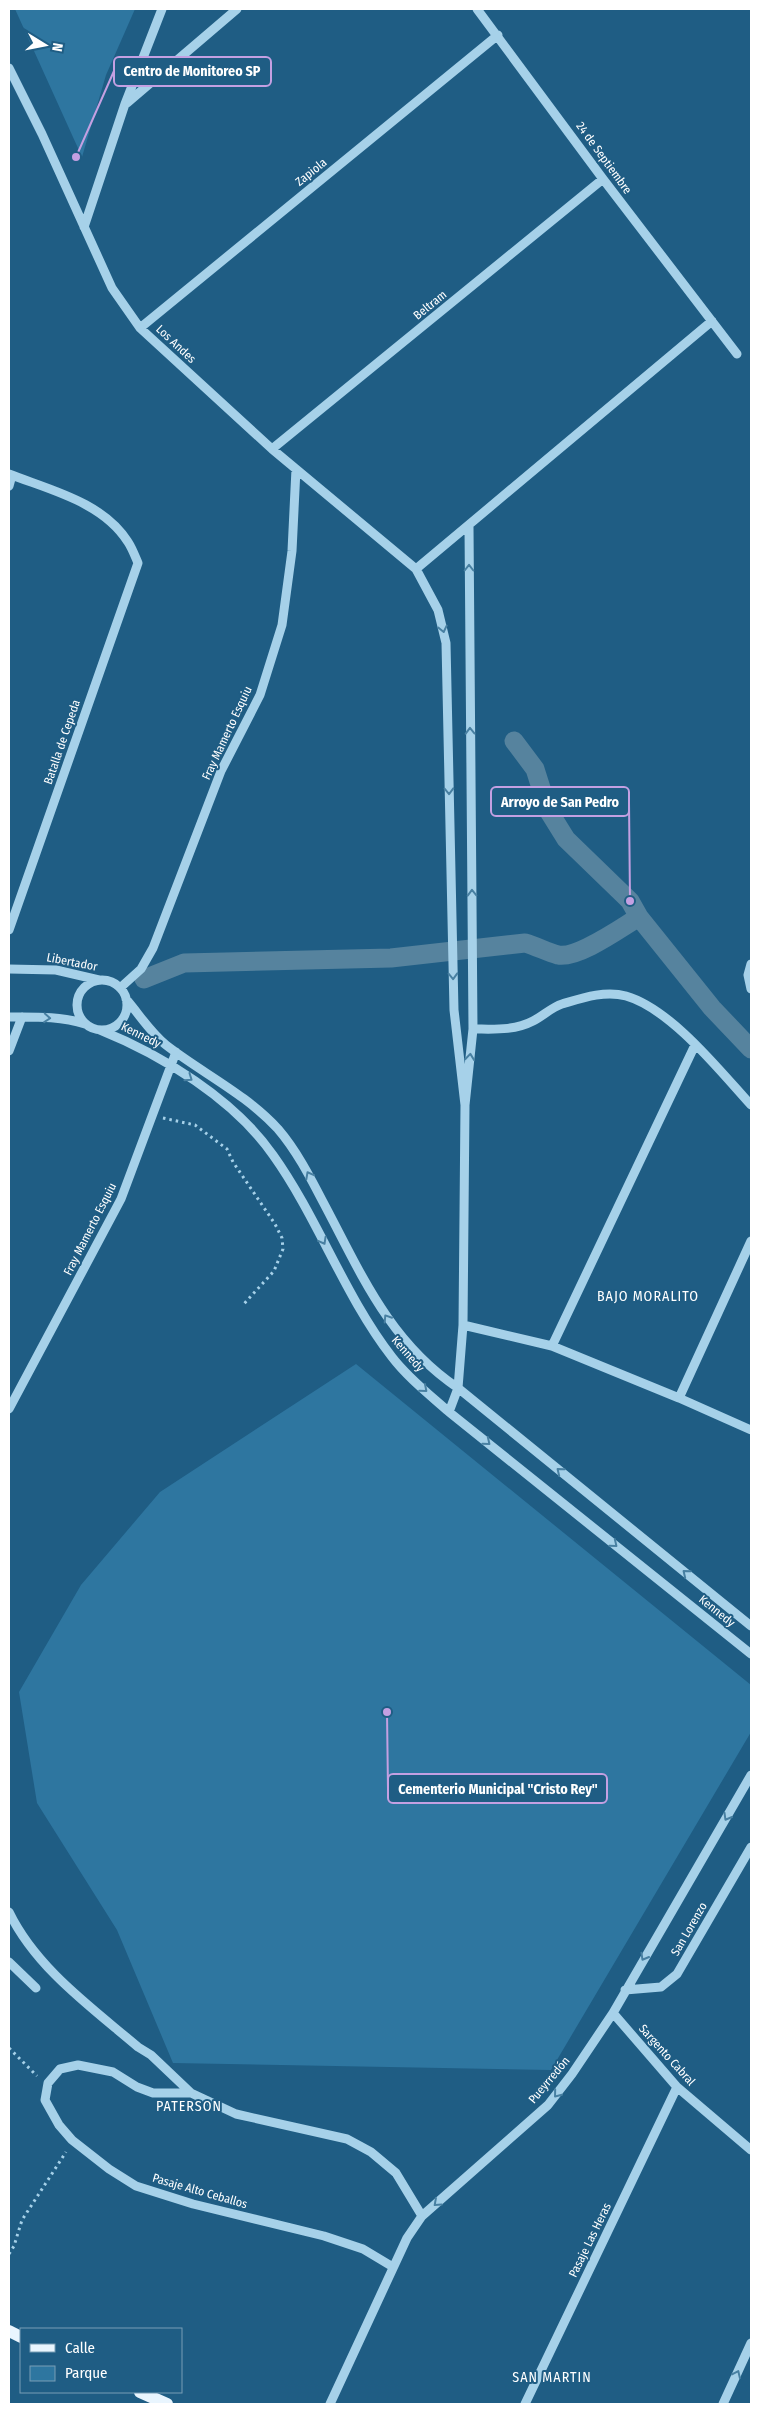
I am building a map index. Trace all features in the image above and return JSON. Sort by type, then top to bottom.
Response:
[{"type":"main road","points":[[142,2393],[167,2404]]},
{"type":"street","points":[[84,227],[125,104],[162,9]]},
{"type":"street","points":[[125,104],[237,9]]},
{"type":"street","name":"24 de Septiembre","points":[[477,9],[603,179],[737,354]]},
{"type":"street","name":"Zapiola","points":[[140,328],[498,35]]},
{"type":"street","name":"Los Andes","points":[[9,68],[42,134],[112,288],[140,328],[272,449],[416,569]]},
{"type":"street","name":"Beltram","points":[[272,449],[603,179]]},
{"type":"street","points":[[465,1105],[454,1010],[446,643],[438,610],[416,569],[469,527],[712,321]]},
{"type":"street","name":"Fray Mamerto Esquiu","points":[[120,988],[141,969],[153,948],[221,771],[260,695],[282,626],[292,551],[296,469]]},
{"type":"street","points":[[9,486],[11,475]]},
{"type":"street","name":"Batalla de Cepeda","points":[[9,930],[138,563],[128,541],[107,518],[88,505],[11,475]]},
{"type":"street","points":[[449,1412],[458,1388],[462,1325],[465,1105],[473,1029],[469,527]]},
{"type":"street","points":[[751,964],[749,975],[751,989]]},
{"type":"street","name":"Libertador","points":[[9,969],[56,970],[114,983],[120,988]]},
{"type":"street","name":"Libertador","points":[[85,1024],[77,1010],[79,994],[91,983],[102,981]]},
{"type":"street","points":[[9,1017],[75,1020],[100,1030],[108,1029],[122,1020],[126,1012],[126,999],[120,988]]},
{"type":"street","points":[[473,1029],[504,1030],[532,1022],[558,1005],[589,995],[625,996],[656,1010],[695,1045],[751,1105]]},
{"type":"street","name":"Kennedy","points":[[126,999],[159,1038],[176,1052],[243,1098],[278,1130],[300,1159],[379,1306],[394,1330],[413,1351],[440,1376],[458,1388],[751,1626]]},
{"type":"street","points":[[9,1051],[22,1017]]},
{"type":"street","name":"Kennedy","points":[[100,1030],[131,1042],[171,1066],[220,1099],[258,1136],[273,1155],[291,1184],[381,1343],[411,1378],[449,1412],[751,1654]]},
{"type":"street","points":[[552,1346],[695,1045]]},
{"type":"street","name":"Fray Mamerto Esquiu","points":[[9,1409],[104,1235],[121,1199],[176,1052]]},
{"type":"street","points":[[679,1398],[751,1241]]},
{"type":"street","points":[[462,1325],[552,1346],[751,1430]]},
{"type":"street","name":"Pueyrredón","points":[[330,2404],[407,2238],[422,2216],[548,2105],[572,2074],[613,2013],[751,1775]]},
{"type":"street","name":"San Lorenzo","points":[[625,1990],[661,1987],[677,1974],[751,1847]]},
{"type":"street","points":[[9,1912],[18,1931],[57,1978],[138,2047],[151,2055],[191,2093],[236,2114],[346,2139],[371,2152],[396,2173],[422,2216]]},
{"type":"street","points":[[9,1962],[36,1988]]},
{"type":"street","name":"Sargento Cabral","points":[[613,2013],[677,2087],[751,2150]]},
{"type":"street","points":[[48,2083],[60,2068],[78,2065],[113,2072],[137,2087],[153,2093],[191,2093]]},
{"type":"street","name":"Pasaje Alto Ceballos","points":[[48,2083],[45,2100],[59,2125],[72,2140],[109,2169],[136,2186],[193,2204],[324,2236],[363,2250],[393,2268]]},
{"type":"street","name":"Pasaje Las Heras","points":[[524,2404],[677,2087]]},
{"type":"street","points":[[723,2404],[751,2343]]},
{"type":"path","points":[[153,1116],[195,1124],[227,1149],[233,1162],[275,1224],[282,1238],[282,1249],[274,1271],[242,1306]]},
{"type":"path","points":[[9,2048],[31,2072],[48,2083]]},
{"type":"path","points":[[9,2254],[14,2246],[22,2220],[72,2140]]},
{"type":"green space","points":[[15,9],[135,9],[106,75],[82,157]]},
{"type":"green space","points":[[356,1364],[751,1685],[751,1732],[551,2070],[173,2063],[117,1930],[37,1803],[19,1692],[81,1585],[160,1492]]},
{"type":"waterway","points":[[514,741],[535,769],[548,810],[566,839],[630,901],[639,917],[712,1008],[751,1049]]},
{"type":"waterway","points":[[144,979],[184,963],[391,958],[525,943],[558,955],[567,955],[588,947],[639,917]]},
{"type":"place","name":"Centro de Monitoreo SP","points":[[76,157]]},
{"type":"place","name":"Arroyo de San Pedro","points":[[630,901]]},
{"type":"place","name":"Cementerio Municipal \"Cristo Rey\"","points":[[387,1712]]},
{"type":"district","name":"BAJO MORALITO","points":[[648,1296]]},
{"type":"district","name":"PATERSON","points":[[189,2106]]},
{"type":"district","name":"SAN MARTIN","points":[[552,2377]]}]
